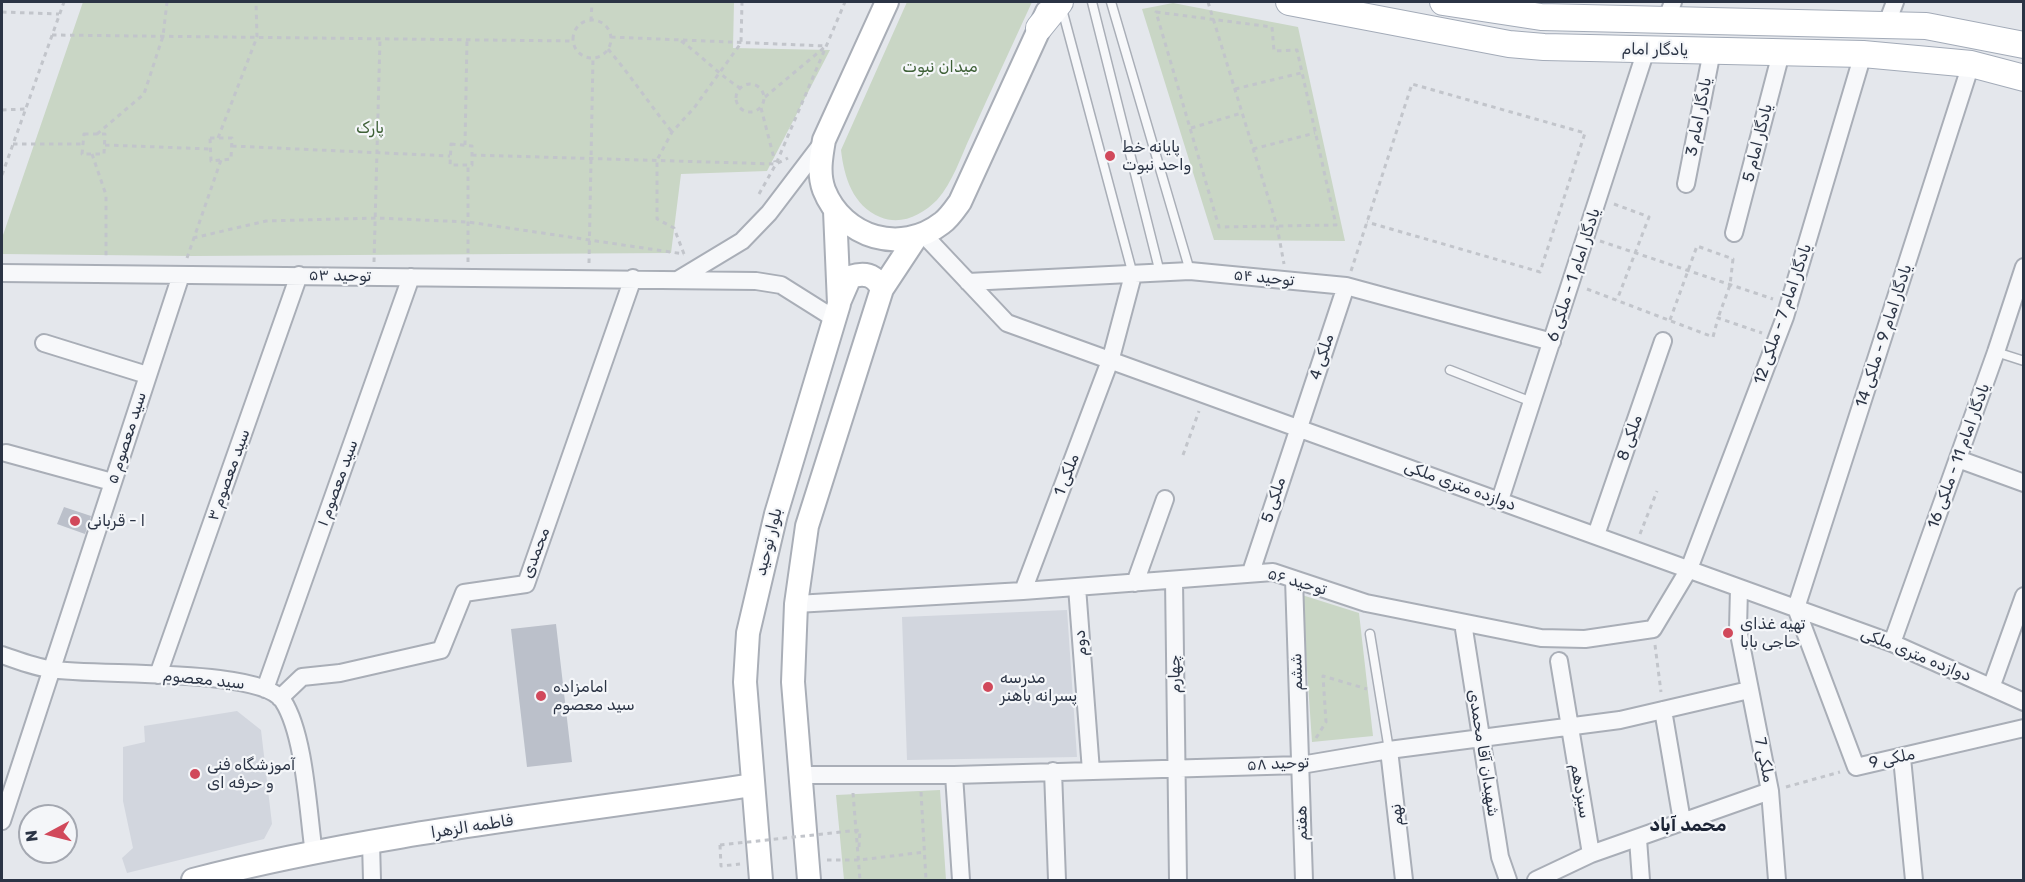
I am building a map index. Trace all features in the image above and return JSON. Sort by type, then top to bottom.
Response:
[{"type":"main road","points":[[887,2],[824,140],[820,164],[824,189],[835,211],[853,228],[876,238],[900,240],[920,236],[945,222],[960,202],[1051,2]]},
{"type":"main road","points":[[1039,28],[1060,2]]},
{"type":"main road","name":"یادگار امام","points":[[1289,2],[1509,44],[1646,50],[1863,54],[1971,64],[2024,78]]},
{"type":"main road","name":"یادگار امام","points":[[1450,2],[1541,17],[1670,10],[1891,12],[1926,26],[2024,45]]},
{"type":"main road","name":"بلوار توحید","points":[[761,880],[745,682],[748,633],[776,514],[837,311],[835,211]]},
{"type":"main road","name":"بلوار توحید","points":[[808,870],[793,682],[796,604],[807,526],[882,289],[920,236]]},
{"type":"main road","points":[[837,311],[850,277],[859,274],[869,275],[878,280],[882,289]]},
{"type":"main road","name":"فاطمه الزهرا","points":[[193,880],[229,876],[371,842],[753,785]]},
{"type":"street","name":"یادگار امام 1 - ملکی 6","points":[[1500,500],[1646,50]]},
{"type":"street","name":"یادگار امام 3","points":[[1686,184],[1712,51]]},
{"type":"street","name":"یادگار امام 5","points":[[1734,233],[1781,53]]},
{"type":"street","name":"یادگار امام 7 - ملکی 12","points":[[1689,569],[1789,304],[1863,54]]},
{"type":"street","name":"یادگار امام 9 - ملکی 14","points":[[1796,608],[1971,64]]},
{"type":"street","points":[[678,279],[742,241],[769,213],[824,140]]},
{"type":"street","name":"دوازده متری ملکی","points":[[920,236],[1007,322],[1892,643],[2024,702]]},
{"type":"street","name":"یادگار امام 11 - ملکی 16","points":[[1892,643],[2024,267]]},
{"type":"street","name":"توحید ۵۴","points":[[968,282],[1190,271],[1288,280],[1346,286],[1552,342]]},
{"type":"street","name":"توحید ۵۳","points":[[2,273],[756,281],[781,285],[837,311]]},
{"type":"street","name":"سید معصوم ۵","points":[[2,821],[181,275]]},
{"type":"street","name":"سید معصوم ۳","points":[[158,675],[299,275]]},
{"type":"street","name":"ملکی 1","points":[[1023,591],[1111,358],[1133,275]]},
{"type":"street","name":"سید معصوم ۱","points":[[265,690],[411,277]]},
{"type":"street","name":"محمدی","points":[[280,698],[302,677],[340,673],[441,650],[464,593],[526,584],[633,278]]},
{"type":"street","name":"ملکی 4","points":[[1298,429],[1346,286]]},
{"type":"street","name":"ملکی 8","points":[[1596,536],[1663,341]]},
{"type":"street","points":[[44,343],[147,375]]},
{"type":"street","name":"ملکی 5","points":[[1251,572],[1298,429]]},
{"type":"street","points":[[6,453],[112,482]]},
{"type":"street","points":[[1958,459],[2024,483]]},
{"type":"street","points":[[1135,583],[1165,499]]},
{"type":"street","points":[[1653,629],[1689,569]]},
{"type":"street","name":"توحید ۵۶","points":[[796,604],[1023,591],[1273,572],[1366,603],[1541,638],[1585,639],[1653,629]]},
{"type":"street","name":"ششم","points":[[1294,579],[1301,765]]},
{"type":"street","name":"چهارم","points":[[1174,580],[1178,880]]},
{"type":"street","name":"دوم","points":[[1077,587],[1091,771]]},
{"type":"street","name":"ملکی 7","points":[[1536,880],[1591,854],[1770,791],[1738,629],[1739,588]]},
{"type":"street","points":[[1992,686],[2024,596]]},
{"type":"street","name":"ملکی 9","points":[[1796,608],[1856,767],[2024,728]]},
{"type":"street","name":"شهیدان آقا محمدی","points":[[1462,623],[1500,856],[1508,880]]},
{"type":"street","name":"سید معصوم","points":[[2,655],[50,669],[220,679],[265,690],[280,698]]},
{"type":"street","name":"سیزدهم","points":[[1559,661],[1591,854]]},
{"type":"street","name":"توحید ۵۸","points":[[800,775],[954,776],[1176,767],[1301,765],[1389,750],[1570,728],[1749,690]]},
{"type":"street","points":[[280,698],[296,734],[314,854]]},
{"type":"street","points":[[1663,710],[1682,821]]},
{"type":"street","name":"نهم","points":[[1389,750],[1404,880]]},
{"type":"street","points":[[1902,758],[1914,880]]},
{"type":"street","name":"هفتم","points":[[1301,765],[1304,880]]},
{"type":"street","points":[[1053,771],[1057,880]]},
{"type":"street","points":[[954,776],[961,880]]},
{"type":"street","points":[[1770,791],[1777,880]]},
{"type":"street","points":[[1638,839],[1641,880]]},
{"type":"street","points":[[371,842],[372,880]]},
{"type":"lane","points":[[1060,2],[1133,275]]},
{"type":"lane","points":[[1092,2],[1160,273]]},
{"type":"lane","points":[[1111,2],[1190,271]]},
{"type":"lane","points":[[1996,352],[2024,361]]},
{"type":"lane","points":[[1450,370],[1532,402]]},
{"type":"lane","points":[[1370,634],[1389,750]]},
{"type":"path","points":[[2,175],[64,2]]},
{"type":"path","points":[[97,134],[144,94],[163,36],[167,2]]},
{"type":"path","points":[[218,138],[257,37],[256,2]]},
{"type":"path","points":[[591,21],[592,2]]},
{"type":"path","points":[[678,279],[684,254],[674,228],[657,219],[657,160],[672,132],[694,108],[741,43],[742,2]]},
{"type":"path","points":[[757,199],[776,164],[845,2]]},
{"type":"path","points":[[1208,2],[1277,226],[1288,280]]},
{"type":"path","points":[[2,12],[59,14]]},
{"type":"path","points":[[1156,12],[1214,19],[1272,27],[1274,51],[1297,50],[1336,225],[1220,227],[1156,12]]},
{"type":"path","points":[[584,21],[606,26],[611,38],[608,49],[599,57],[588,58],[577,52],[573,41],[575,29],[584,21]]},
{"type":"path","points":[[52,35],[573,41]]},
{"type":"path","points":[[611,38],[826,46]]},
{"type":"path","points":[[373,276],[380,39]]},
{"type":"path","points":[[465,146],[467,40]]},
{"type":"path","points":[[680,40],[698,53],[718,74],[740,88]]},
{"type":"path","points":[[776,164],[761,108],[765,97],[826,46]]},
{"type":"path","points":[[608,49],[672,132]]},
{"type":"path","points":[[590,278],[593,57]]},
{"type":"path","points":[[1235,89],[1301,73]]},
{"type":"path","points":[[761,108],[751,112],[741,108],[736,98],[740,88],[750,83],[760,87],[765,97]]},
{"type":"path","points":[[1346,286],[1412,84],[1585,133],[1540,272],[1367,222]]},
{"type":"path","points":[[2,110],[25,110]]},
{"type":"path","points":[[1191,128],[1242,113]]},
{"type":"path","points":[[1253,149],[1315,133]]},
{"type":"path","points":[[84,134],[105,134],[104,154],[82,154],[83,144],[84,134]]},
{"type":"path","points":[[210,138],[218,138],[232,138],[231,159],[211,161],[210,138]]},
{"type":"path","points":[[13,144],[83,144]]},
{"type":"path","points":[[451,144],[465,146],[472,146],[472,165],[450,165],[451,144]]},
{"type":"path","points":[[105,145],[211,148]]},
{"type":"path","points":[[232,146],[450,156]]},
{"type":"path","points":[[92,154],[106,195],[105,274]]},
{"type":"path","points":[[472,155],[776,164]]},
{"type":"path","points":[[181,275],[221,160]]},
{"type":"path","points":[[468,165],[468,277]]},
{"type":"path","points":[[1598,199],[1649,217],[1617,300]]},
{"type":"path","points":[[193,238],[266,221],[376,218],[468,222],[590,238],[684,254]]},
{"type":"path","points":[[1586,236],[1789,304]]},
{"type":"path","points":[[1571,283],[1670,320],[1713,337],[1730,285],[1733,260],[1698,246],[1688,270],[1670,320],[1663,341]]},
{"type":"path","points":[[1718,318],[1777,338]]},
{"type":"path","points":[[1183,455],[1206,394]]},
{"type":"path","points":[[1634,549],[1657,491]]},
{"type":"path","points":[[1653,629],[1663,710]]},
{"type":"path","points":[[1301,765],[1326,722],[1323,676],[1380,693]]},
{"type":"path","points":[[1770,791],[1856,767]]},
{"type":"path","points":[[851,775],[860,880]]},
{"type":"path","points":[[920,775],[926,880]]},
{"type":"path","points":[[721,866],[720,845],[860,830],[859,860]]},
{"type":"path","points":[[808,870],[859,860],[925,852]]},
{"type":"shaded area","name":"مدرسه پسرانه باهنر","points":[[1067,610],[1077,757],[907,760],[902,617]]},
{"type":"shaded area","name":"آموزشگاه فنی و حرفه ای","points":[[237,711],[261,730],[272,824],[264,839],[127,873],[122,858],[133,848],[123,801],[123,747],[145,742],[144,726]]},
{"type":"green space","name":"پارک","points":[[83,2],[734,2],[733,48],[830,50],[767,171],[681,174],[671,253],[193,256],[2,254],[2,238]]},
{"type":"green space","name":"میدان نبوت","points":[[907,2],[1032,2],[948,185],[937,200],[925,210],[911,218],[896,220],[880,217],[863,206],[848,180],[841,150]]},
{"type":"green space","points":[[1173,3],[1298,27],[1345,241],[1214,240],[1142,9]]},
{"type":"green space","points":[[1302,595],[1359,613],[1373,736],[1312,742]]},
{"type":"green space","points":[[940,790],[946,880],[844,880],[836,795]]},
{"type":"building","name":"ا - قربانی","points":[[64,507],[91,516],[85,534],[57,524]]},
{"type":"building","name":"امامزاده سید معصوم","points":[[556,624],[572,762],[527,767],[511,629]]},
{"type":"place","name":"پایانه خط واحد نبوت","points":[[1110,156]]},
{"type":"place","name":"ا - قربانی","points":[[75,521]]},
{"type":"place","name":"تهیه غذای حاجی بابا","points":[[1728,633]]},
{"type":"place","name":"مدرسه پسرانه باهنر","points":[[988,687]]},
{"type":"place","name":"امامزاده سید معصوم","points":[[541,696]]},
{"type":"place","name":"آموزشگاه فنی و حرفه ای","points":[[195,774]]},
{"type":"district","name":"محمد آباد","points":[[1688,826]]}]
